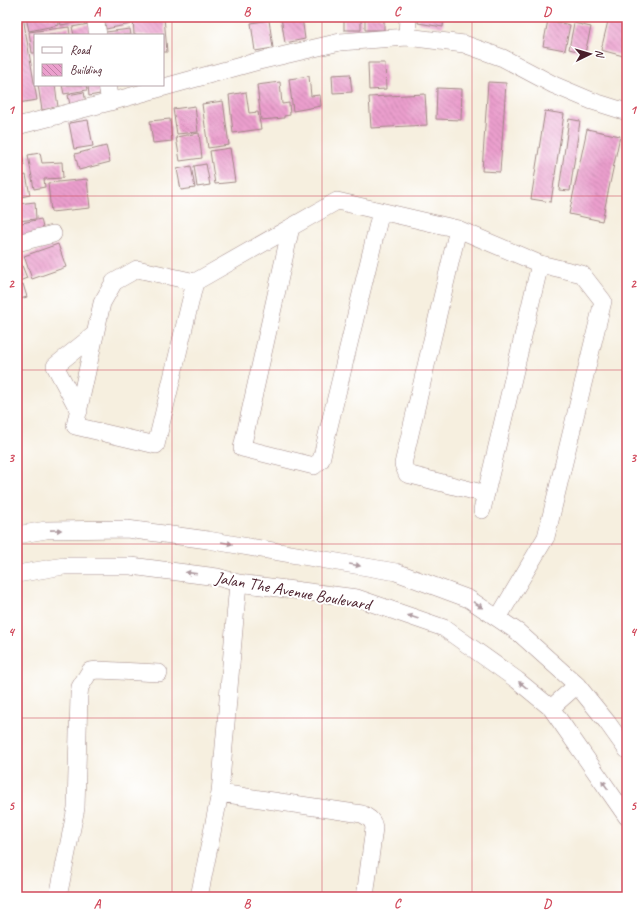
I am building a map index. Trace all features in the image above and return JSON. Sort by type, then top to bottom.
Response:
[{"type":"street","points":[[95,17],[98,34]]},
{"type":"street","points":[[407,37],[408,17]]},
{"type":"street","points":[[17,126],[255,62],[340,42],[407,37],[464,44],[503,58],[554,85],[579,96],[627,112]]},
{"type":"street","points":[[107,86],[110,102]]},
{"type":"street","points":[[195,282],[156,445],[75,426],[102,303],[114,282],[137,269],[195,282],[337,201],[458,229],[540,264],[582,274],[603,301],[546,536],[498,618]]},
{"type":"street","points":[[291,227],[242,448],[314,466],[321,460],[381,211]]},
{"type":"street","points":[[458,229],[403,464],[407,474],[484,502],[540,264]]},
{"type":"street","points":[[17,243],[53,234]]},
{"type":"street","points":[[78,412],[55,366],[95,334]]},
{"type":"street","name":"Jalan The Avenue Boulevard","points":[[17,535],[46,530],[127,529],[208,540],[396,572],[469,599],[518,632],[577,685],[607,722],[627,750]]},
{"type":"street","name":"Jalan The Avenue Boulevard","points":[[17,574],[64,566],[131,566],[218,577],[238,583],[356,598],[444,628],[517,680],[551,708],[627,817]]},
{"type":"street","points":[[199,897],[220,792],[238,583]]},
{"type":"street","points":[[58,897],[76,808],[80,687],[90,671],[93,670],[159,673]]},
{"type":"street","points":[[551,708],[577,685]]},
{"type":"street","points":[[220,792],[362,814],[369,818],[373,821],[374,828],[365,897]]},
{"type":"building","points":[[17,17],[23,17],[37,100],[18,103]]},
{"type":"building","points":[[26,17],[58,17],[59,25],[29,31]]},
{"type":"building","points":[[59,17],[91,17],[91,20],[61,25]]},
{"type":"building","points":[[104,17],[130,17],[131,24],[106,29]]},
{"type":"building","points":[[133,17],[164,17],[167,52],[164,52],[164,34],[134,34]]},
{"type":"building","points":[[281,17],[302,17],[305,39],[285,43]]},
{"type":"building","points":[[344,17],[361,17],[361,30],[344,30]]},
{"type":"building","points":[[365,17],[384,17],[384,30],[365,30]]},
{"type":"building","points":[[419,17],[444,17],[443,27],[418,23]]},
{"type":"building","points":[[609,17],[627,17],[627,57],[601,50]]},
{"type":"building","points":[[269,20],[273,48],[255,51],[251,23]]},
{"type":"building","points":[[548,20],[570,25],[565,50],[543,46]]},
{"type":"building","points":[[94,23],[96,34],[74,34],[72,27]]},
{"type":"building","points":[[574,23],[591,27],[585,53],[569,49]]},
{"type":"building","points":[[69,27],[70,34],[34,34],[34,53],[32,53],[29,32]]},
{"type":"building","points":[[130,29],[131,34],[106,34],[106,32]]},
{"type":"building","points":[[368,63],[385,63],[386,89],[369,90]]},
{"type":"building","points":[[350,74],[352,92],[333,93],[332,75]]},
{"type":"building","points":[[309,76],[311,96],[320,95],[321,106],[293,111],[289,79]]},
{"type":"building","points":[[280,82],[282,104],[289,103],[290,115],[284,116],[284,118],[261,120],[257,85]]},
{"type":"building","points":[[488,82],[506,83],[500,172],[482,171]]},
{"type":"building","points":[[38,86],[55,86],[58,107],[42,110]]},
{"type":"building","points":[[62,86],[86,86],[87,90],[64,94]]},
{"type":"building","points":[[88,86],[104,86],[105,93],[89,96]]},
{"type":"building","points":[[437,88],[462,89],[461,120],[436,119]]},
{"type":"building","points":[[84,92],[86,103],[70,105],[68,95]]},
{"type":"building","points":[[246,92],[249,113],[258,112],[261,129],[233,133],[229,95]]},
{"type":"building","points":[[425,94],[427,125],[371,128],[369,97]]},
{"type":"building","points":[[223,101],[229,145],[208,148],[202,104]]},
{"type":"building","points":[[195,106],[198,132],[177,134],[173,109]]},
{"type":"building","points":[[545,111],[564,114],[551,202],[531,199]]},
{"type":"building","points":[[170,119],[172,141],[153,143],[150,121]]},
{"type":"building","points":[[569,119],[580,121],[570,191],[559,190]]},
{"type":"building","points":[[88,120],[93,146],[74,149],[69,123]]},
{"type":"building","points":[[587,129],[620,136],[602,221],[569,214]]},
{"type":"building","points":[[199,133],[202,158],[180,161],[176,137]]},
{"type":"building","points":[[17,135],[20,135],[24,166],[17,167]]},
{"type":"building","points":[[106,146],[110,162],[79,170],[75,154]]},
{"type":"building","points":[[230,148],[235,182],[215,184],[210,151]]},
{"type":"building","points":[[40,153],[42,163],[62,162],[63,178],[44,179],[45,187],[34,189],[28,155]]},
{"type":"building","points":[[206,164],[210,185],[197,187],[194,166]]},
{"type":"building","points":[[191,166],[195,188],[181,190],[177,169]]},
{"type":"building","points":[[26,175],[30,195],[17,198],[17,177]]},
{"type":"building","points":[[87,179],[90,208],[51,212],[48,183]]},
{"type":"building","points":[[35,202],[36,219],[17,221],[17,204]]},
{"type":"building","points":[[41,219],[44,232],[17,238],[17,224]]},
{"type":"building","points":[[58,244],[66,267],[32,279],[24,256]]},
{"type":"building","points":[[21,263],[27,278],[17,282],[17,265]]},
{"type":"building","points":[[23,284],[27,297],[17,300],[17,286]]}]
